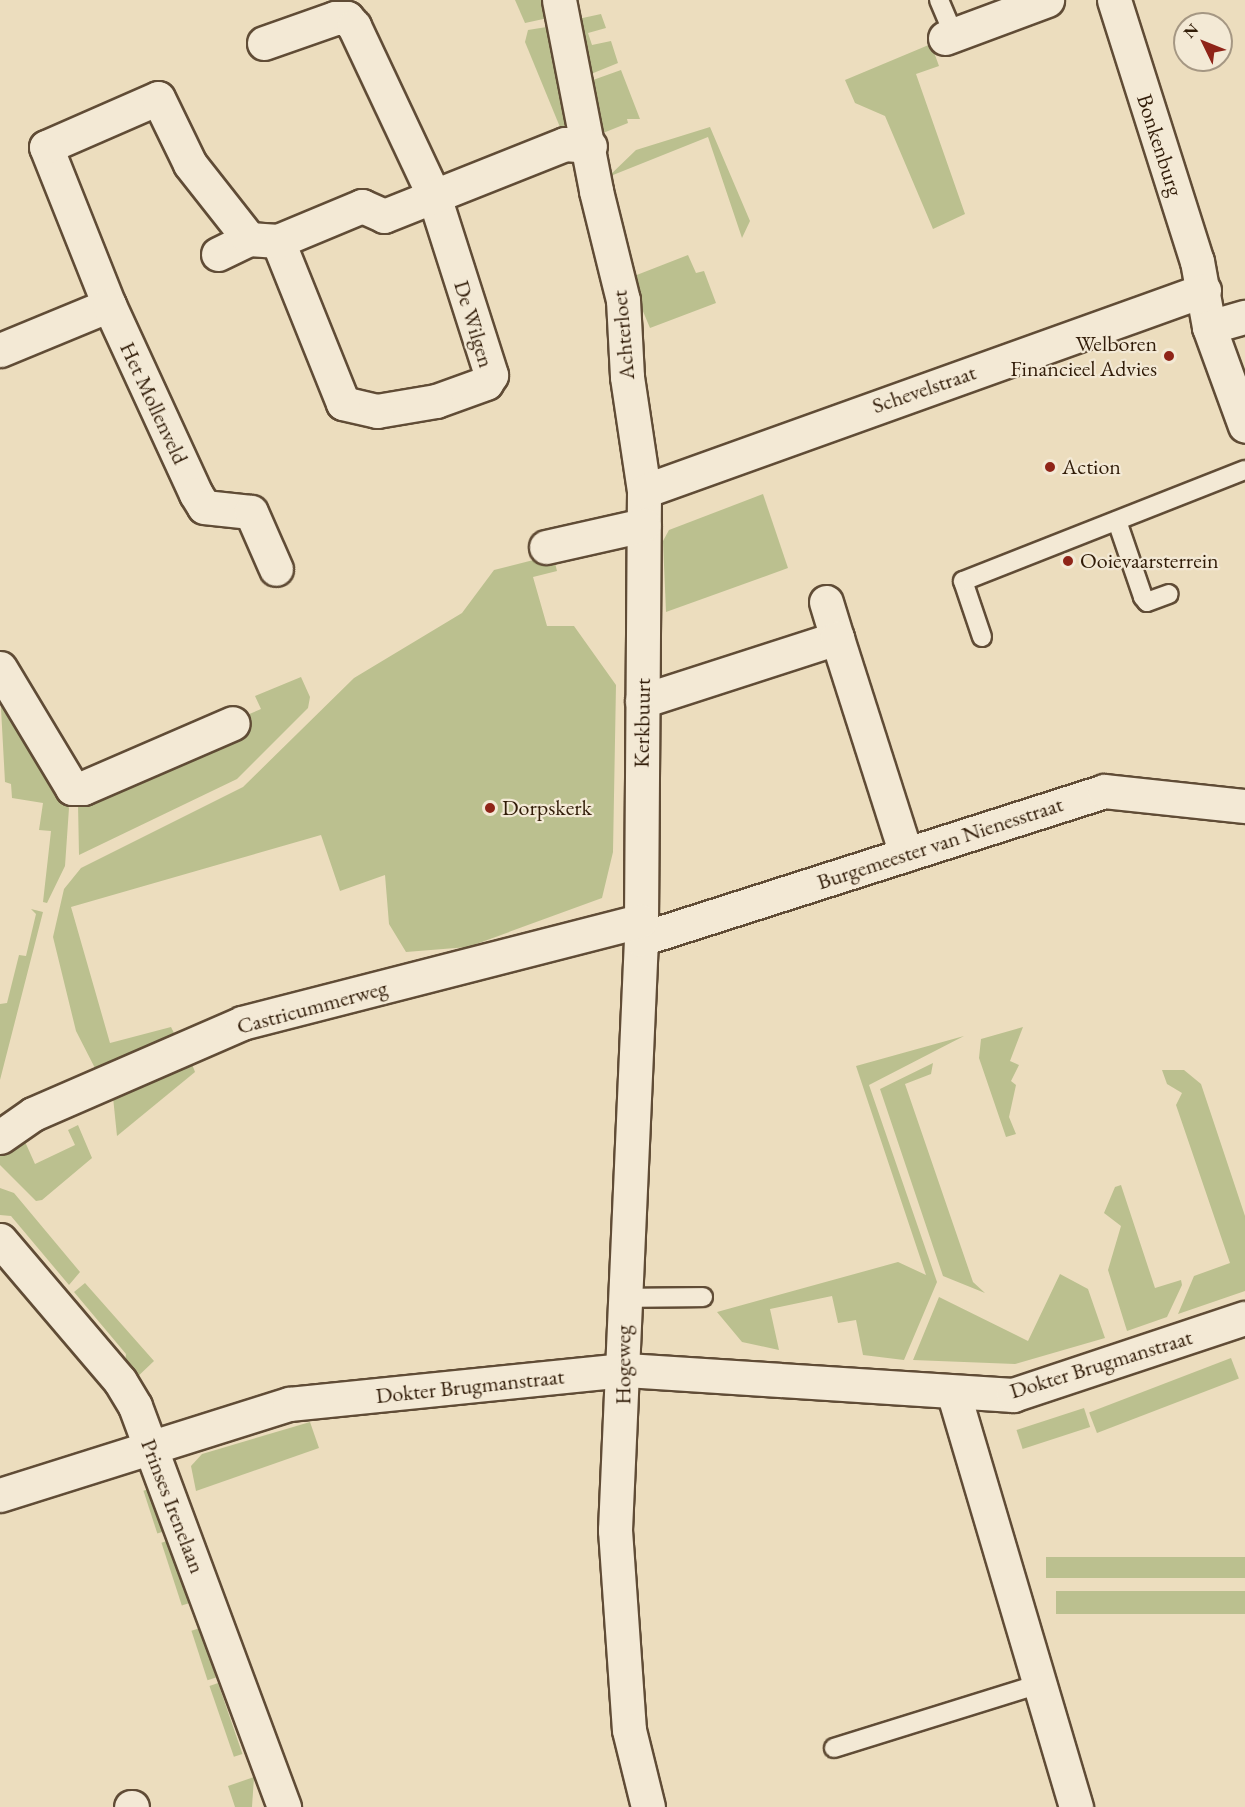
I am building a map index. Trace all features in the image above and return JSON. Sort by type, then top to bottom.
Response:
[{"type":"street","name":"Achterloet","points":[[560,0],[623,300],[627,377],[644,491]]},
{"type":"street","points":[[950,36],[1047,0]]},
{"type":"street","name":"Bonkenburg","points":[[1114,0],[1204,290],[1209,327],[1245,426]]},
{"type":"street","name":"De Wilgen","points":[[109,305],[46,147],[158,98],[190,164],[264,240],[344,404],[377,411],[436,401],[486,383],[491,375],[434,196],[347,18],[264,43]]},
{"type":"street","points":[[218,254],[362,206],[384,216],[565,144],[590,146]]},
{"type":"street","name":"Schevelstraat","points":[[644,491],[1204,290]]},
{"type":"street","points":[[0,350],[109,305]]},
{"type":"street","name":"Het Mollenveld","points":[[109,305],[204,507],[251,512],[276,569]]},
{"type":"street","points":[[1209,327],[1245,317]]},
{"type":"street","name":"Kerkbuurt","points":[[640,930],[644,491]]},
{"type":"street","points":[[546,547],[644,525]]},
{"type":"street","points":[[826,602],[906,854]]},
{"type":"street","points":[[642,701],[837,638]]},
{"type":"street","points":[[0,668],[72,788],[82,788],[233,723]]},
{"type":"street","name":"Burgemeester van Nienesstraat","points":[[640,930],[906,854],[1104,791],[1245,806]]},
{"type":"street","name":"Castricummerweg","points":[[0,1137],[33,1114],[242,1023],[640,930]]},
{"type":"street","name":"Hogeweg","points":[[640,930],[623,1298],[626,1370],[615,1530],[620,1641],[632,1750],[648,1807]]},
{"type":"street","name":"Prinses Irenelaan","points":[[0,1240],[120,1381],[150,1447],[284,1807]]},
{"type":"street","name":"Dokter Brugmanstraat","points":[[0,1495],[289,1404],[626,1370],[954,1395],[1013,1395],[1245,1318]]},
{"type":"street","points":[[954,1395],[1076,1807]]},
{"type":"lane","points":[[939,0],[950,36]]},
{"type":"lane","points":[[982,637],[963,581],[1245,470]]},
{"type":"lane","points":[[1117,520],[1143,597],[1148,602],[1169,594]]},
{"type":"lane","points":[[623,1298],[703,1297]]},
{"type":"lane","points":[[834,1748],[1039,1684]]},
{"type":"green space","points":[[515,0],[545,0],[548,18],[525,23]]},
{"type":"green space","points":[[601,14],[606,28],[588,33],[592,45],[611,41],[618,63],[591,74],[578,19]]},
{"type":"green space","points":[[553,26],[568,128],[562,132],[525,42],[528,30]]},
{"type":"green space","points":[[931,44],[939,66],[916,74],[965,214],[933,229],[885,116],[855,103],[845,80]]},
{"type":"green space","points":[[621,70],[640,119],[627,119],[628,123],[603,133],[593,80]]},
{"type":"green space","points":[[710,127],[750,221],[742,238],[708,137],[608,177],[636,150]]},
{"type":"green space","points":[[688,255],[696,273],[704,271],[716,303],[650,328],[629,278]]},
{"type":"green space","points":[[763,494],[788,568],[666,612],[663,541],[669,530]]},
{"type":"green space","points":[[553,555],[557,571],[533,577],[547,626],[574,626],[616,685],[613,852],[602,898],[468,947],[406,952],[389,924],[385,875],[340,891],[321,835],[71,907],[110,1043],[171,1027],[174,1033],[98,1074],[76,1031],[53,937],[64,889],[81,868],[243,787],[354,678],[462,613],[494,570]]},
{"type":"green space","points":[[301,677],[310,697],[308,708],[237,779],[79,855],[78,804],[249,720],[247,715],[261,709],[255,696]]},
{"type":"green space","points":[[0,690],[69,808],[65,866],[47,903],[43,902],[51,831],[39,830],[43,803],[12,798],[11,784],[5,782]]},
{"type":"green space","points":[[31,909],[43,912],[0,1080],[0,1004],[7,1003],[19,955],[26,956],[36,914]]},
{"type":"green space","points":[[1023,1027],[1010,1061],[1019,1065],[1011,1081],[1016,1085],[1009,1117],[1016,1134],[1006,1137],[979,1058],[981,1039]]},
{"type":"green space","points":[[964,1036],[869,1085],[937,1282],[904,1360],[863,1355],[856,1320],[838,1323],[832,1296],[770,1309],[779,1350],[742,1342],[717,1312],[898,1262],[926,1275],[856,1066]]},
{"type":"green space","points":[[190,1059],[195,1072],[117,1136],[113,1097]]},
{"type":"green space","points":[[933,1063],[931,1074],[905,1084],[973,1282],[985,1293],[943,1276],[880,1089]]},
{"type":"green space","points":[[1162,1070],[1184,1070],[1201,1084],[1245,1216],[1245,1291],[1178,1314],[1194,1276],[1230,1263],[1176,1105],[1182,1093],[1167,1084]]},
{"type":"green space","points":[[78,1125],[92,1158],[42,1200],[36,1201],[0,1165],[0,1151],[22,1135],[35,1164],[75,1145],[68,1130]]},
{"type":"green space","points":[[1121,1185],[1155,1288],[1181,1280],[1182,1285],[1167,1317],[1127,1331],[1108,1270],[1121,1226],[1104,1213],[1115,1187]]},
{"type":"green space","points":[[0,1188],[14,1193],[80,1272],[69,1285],[11,1216],[0,1215]]},
{"type":"green space","points":[[1060,1274],[1088,1289],[1105,1338],[1015,1364],[913,1360],[939,1297],[1028,1341]]},
{"type":"green space","points":[[85,1283],[154,1361],[132,1382],[124,1372],[126,1354],[74,1292]]},
{"type":"green space","points":[[1231,1358],[1239,1379],[1097,1433],[1089,1412]]},
{"type":"green space","points":[[1084,1408],[1090,1427],[1023,1449],[1016,1430]]},
{"type":"green space","points":[[310,1422],[319,1448],[196,1491],[191,1466],[202,1454]]},
{"type":"green space","points":[[152,1488],[166,1531],[157,1534],[143,1491]]},
{"type":"green space","points":[[170,1540],[190,1603],[182,1606],[161,1543]]},
{"type":"green space","points":[[1046,1557],[1245,1557],[1245,1578],[1046,1578]]},
{"type":"green space","points":[[1056,1591],[1245,1591],[1245,1614],[1056,1614]]},
{"type":"green space","points":[[200,1628],[216,1677],[208,1680],[191,1631]]},
{"type":"green space","points":[[218,1683],[242,1754],[234,1757],[209,1686]]},
{"type":"green space","points":[[254,1777],[252,1807],[235,1807],[228,1786]]},
{"type":"place","name":"Welboren Financieel Advies","points":[[1169,356]]},
{"type":"place","name":"Action","points":[[1050,467]]},
{"type":"place","name":"Ooievaarsterrein","points":[[1068,561]]},
{"type":"place","name":"Dorpskerk","points":[[490,808]]}]
